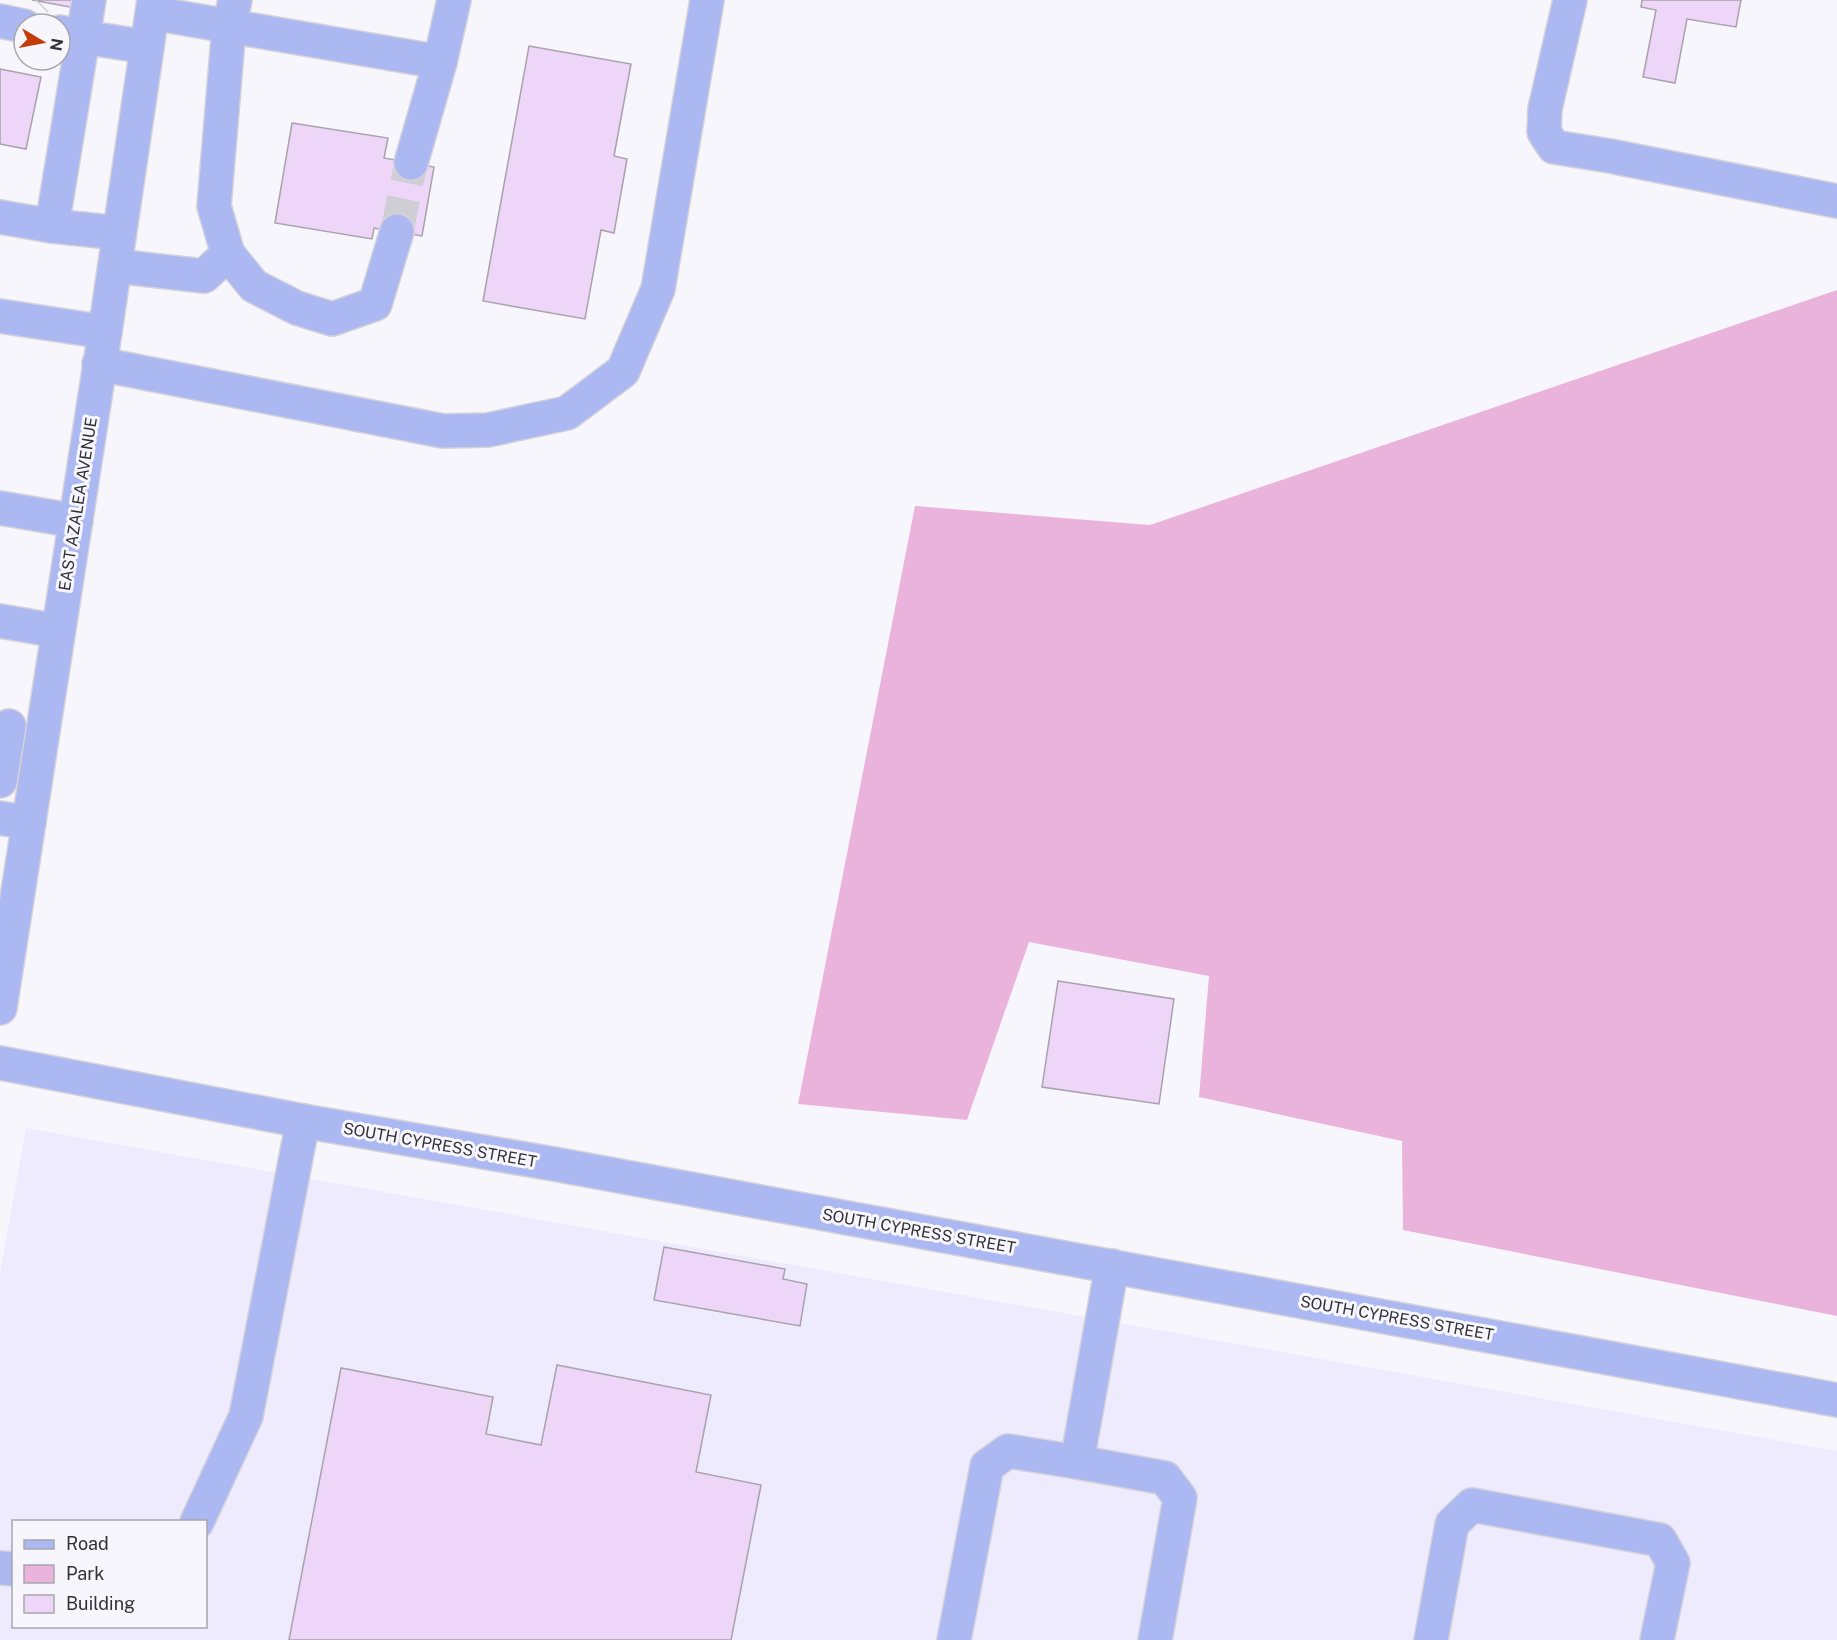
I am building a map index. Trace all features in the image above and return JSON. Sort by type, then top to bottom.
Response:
[{"type":"street","points":[[72,33],[89,0]]},
{"type":"street","points":[[411,163],[440,62],[454,0]]},
{"type":"street","points":[[99,364],[442,431],[488,430],[567,412],[623,370],[658,289],[707,0]]},
{"type":"street","points":[[1569,0],[1545,110],[1544,132],[1554,147],[1837,201]]},
{"type":"street","points":[[153,6],[232,13],[440,62]]},
{"type":"street","name":"EAST AZALEA AVENUE","points":[[0,1008],[15,820],[43,733],[153,6]]},
{"type":"street","points":[[232,13],[214,206],[228,254],[254,286],[297,308],[332,319],[375,304],[397,231]]},
{"type":"street","points":[[72,35],[147,47]]},
{"type":"street","points":[[52,226],[67,72]]},
{"type":"street","points":[[0,217],[52,226],[119,233]]},
{"type":"street","points":[[115,266],[204,276],[228,254]]},
{"type":"street","points":[[0,316],[105,332]]},
{"type":"street","points":[[0,508],[76,521]]},
{"type":"street","points":[[0,621],[58,630]]},
{"type":"street","points":[[0,781],[4,725],[43,733]]},
{"type":"street","name":"SOUTH CYPRESS STREET","points":[[0,1063],[303,1121],[554,1164],[1837,1400]]},
{"type":"street","points":[[197,1520],[246,1416],[303,1121]]},
{"type":"street","points":[[1077,1462],[1112,1266]]},
{"type":"street","points":[[954,1640],[987,1466],[1008,1451],[1165,1478],[1180,1498],[1155,1640]]},
{"type":"street","points":[[1431,1640],[1452,1524],[1472,1505],[1660,1540],[1673,1563],[1657,1640]]},
{"type":"shaded area","points":[[26,1128],[1837,1451],[1837,1640],[0,1640],[0,1273]]},
{"type":"green space","points":[[1837,290],[1837,1316],[1403,1230],[1402,1141],[1199,1097],[1209,976],[1029,942],[967,1120],[798,1104],[915,506],[1150,525]]},
{"type":"building","points":[[32,0],[77,0],[75,8]]},
{"type":"building","points":[[1642,0],[1741,0],[1736,27],[1687,19],[1675,83],[1643,77],[1656,10],[1641,7]]},
{"type":"building","points":[[529,46],[631,64],[614,156],[627,159],[614,233],[601,230],[585,319],[483,301]]},
{"type":"building","points":[[0,69],[41,77],[26,149],[0,144]]},
{"type":"building","points":[[292,123],[388,138],[384,158],[434,167],[422,236],[374,228],[372,239],[275,223]]},
{"type":"building","points":[[1058,981],[1174,999],[1159,1104],[1042,1087]]},
{"type":"building","points":[[664,1247],[785,1269],[783,1279],[807,1284],[800,1326],[654,1300]]},
{"type":"building","points":[[557,1365],[711,1395],[696,1472],[761,1485],[731,1640],[289,1640],[341,1368],[493,1397],[486,1434],[541,1445]]},
{"type":"tunnel","points":[[397,231],[411,163]]}]
